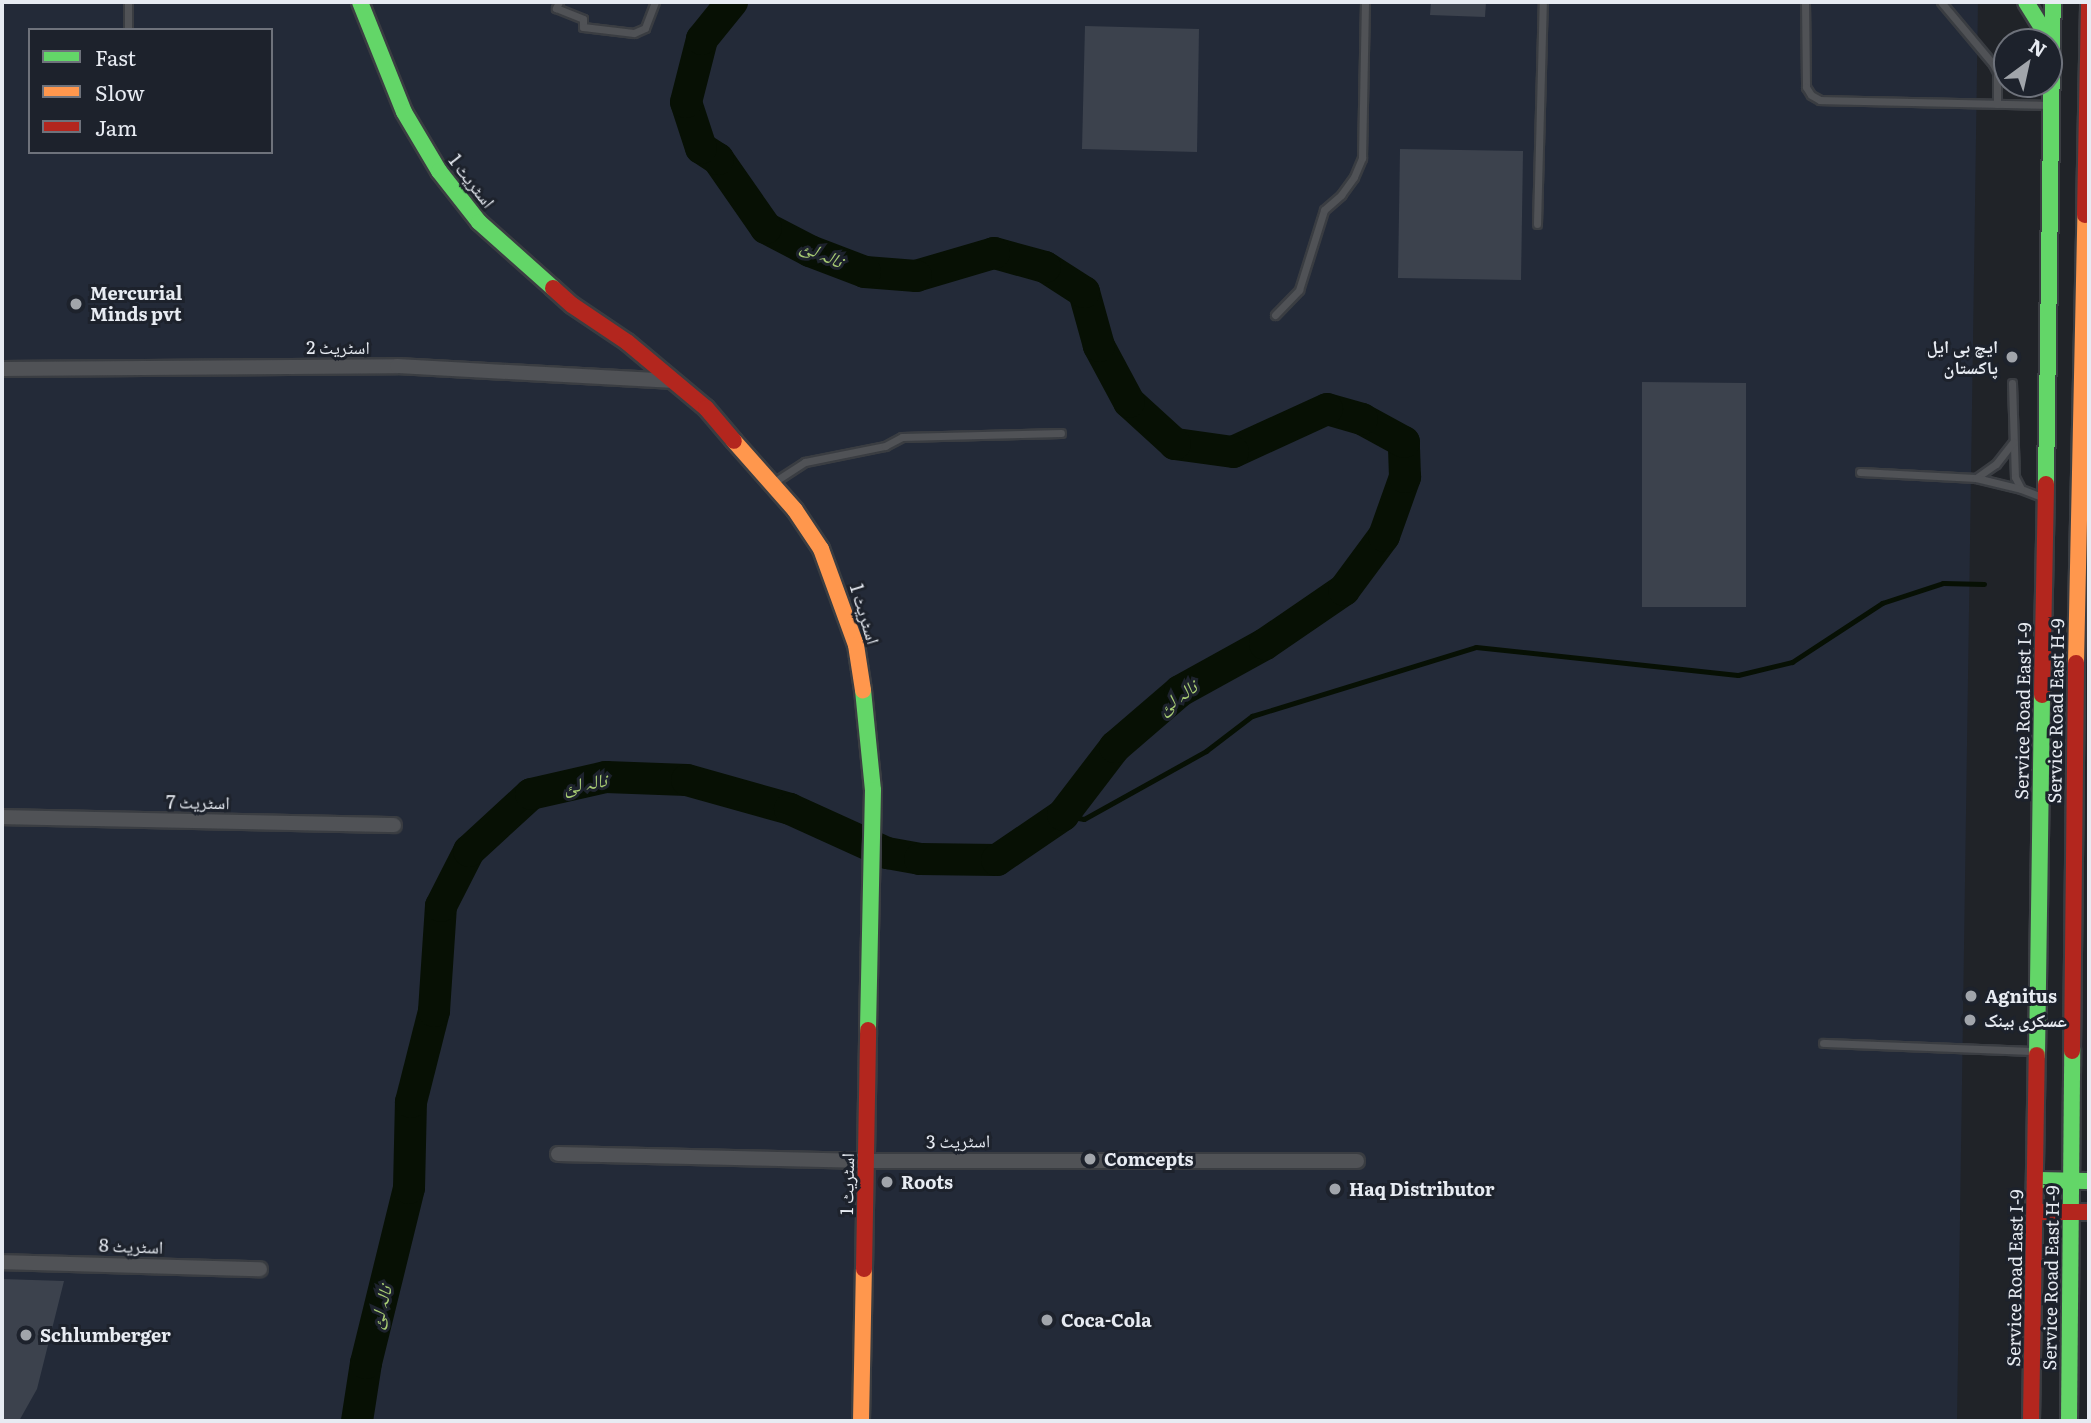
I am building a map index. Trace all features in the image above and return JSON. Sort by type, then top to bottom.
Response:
[{"type":"main road","name":"اسٹریٹ 1","points":[[360,2],[365,21],[404,112],[439,172],[479,222],[572,305],[675,381],[706,408],[795,510],[821,549],[848,620],[856,645],[866,705],[873,790],[861,1421]]},
{"type":"main road","points":[[2025,2],[2042,28]]},
{"type":"main road","name":"Service Road East I-9","points":[[2052,28],[2053,2]]},
{"type":"main road","name":"Service Road East H-9","points":[[2068,1421],[2074,764],[2089,2]]},
{"type":"main road","name":"Service Road East I-9","points":[[2031,1421],[2052,98]]},
{"type":"main road","points":[[2035,1180],[2089,1181]]},
{"type":"main road","points":[[2036,1212],[2089,1212]]},
{"type":"street","name":"اسٹریٹ 2","points":[[2,369],[397,366],[675,381]]},
{"type":"street","name":"اسٹریٹ 7","points":[[2,817],[394,825]]},
{"type":"street","name":"اسٹریٹ 3","points":[[558,1154],[867,1161],[1357,1161]]},
{"type":"street","name":"اسٹریٹ 8","points":[[2,1262],[260,1269]]},
{"type":"lane","points":[[128,2],[128,28]]},
{"type":"lane","points":[[559,2],[556,8],[583,19],[583,27],[634,33],[645,28],[655,2]]},
{"type":"lane","points":[[1275,315],[1299,290],[1324,210],[1348,186],[1362,158],[1365,2]]},
{"type":"lane","points":[[1538,224],[1543,2]]},
{"type":"lane","points":[[1805,2],[1807,87],[1811,95],[1820,100],[2052,105]]},
{"type":"lane","points":[[1941,2],[1993,64],[1997,72],[1997,104]]},
{"type":"lane","points":[[2011,383],[2015,477],[2021,489]]},
{"type":"lane","points":[[771,485],[805,462],[885,446],[902,437],[1061,433]]},
{"type":"lane","points":[[1976,478],[1996,464],[2013,442]]},
{"type":"lane","points":[[1860,472],[1976,478],[2021,489],[2046,499]]},
{"type":"lane","points":[[1823,1043],[2037,1051]]},
{"type":"shaded area","points":[[2,2],[1978,2],[1957,1421],[2,1421]]},
{"type":"building","points":[[1431,2],[1486,2],[1485,17],[1430,15]]},
{"type":"building","points":[[1085,26],[1199,29],[1197,152],[1082,149]]},
{"type":"building","points":[[1400,149],[1523,151],[1521,280],[1398,278]]},
{"type":"building","points":[[1642,382],[1746,383],[1746,607],[1642,607]]},
{"type":"building","name":"Schlumberger","points":[[2,1279],[64,1281],[37,1389],[19,1421],[2,1421]]},
{"type":"waterway","name":"نالہ لئ","points":[[357,1421],[366,1363],[409,1188],[411,1102],[434,1011],[441,906],[469,851],[531,794],[606,777],[687,780],[790,809],[887,853],[920,859],[997,860],[1063,815],[1115,747],[1180,691],[1265,644],[1344,590],[1384,536],[1405,477],[1404,442],[1362,419],[1327,409],[1233,452],[1175,444],[1129,402],[1099,346],[1084,292],[1045,267],[994,253],[916,276],[865,272],[810,251],[766,228],[718,159],[701,148],[686,102],[702,39],[732,2]]},
{"type":"waterway","points":[[1063,815],[1084,819],[1206,751],[1252,716],[1476,647],[1738,675],[1792,662],[1882,603],[1943,583],[1984,584]]},
{"type":"traffic: fast","points":[[360,2],[404,112],[439,171],[479,222],[553,288]]},
{"type":"traffic: fast","points":[[2026,2],[2042,28]]},
{"type":"traffic: fast","points":[[2046,484],[2053,2]]},
{"type":"traffic: fast","points":[[863,690],[873,790],[868,1030]]},
{"type":"traffic: fast","points":[[2037,1055],[2042,695]]},
{"type":"traffic: fast","points":[[2069,1421],[2072,1051]]},
{"type":"traffic: fast","points":[[2035,1180],[2089,1181]]},
{"type":"traffic: slow","points":[[2076,663],[2085,215]]},
{"type":"traffic: slow","points":[[734,441],[795,510],[821,549],[856,645],[863,690]]},
{"type":"traffic: slow","points":[[861,1421],[864,1269]]},
{"type":"traffic: jam","points":[[2085,215],[2089,2]]},
{"type":"traffic: jam","points":[[553,288],[572,305],[627,342],[706,408],[734,441]]},
{"type":"traffic: jam","points":[[2042,695],[2046,484]]},
{"type":"traffic: jam","points":[[2072,1051],[2076,663]]},
{"type":"traffic: jam","points":[[864,1269],[868,1030]]},
{"type":"traffic: jam","points":[[2031,1421],[2037,1055]]},
{"type":"traffic: jam","points":[[2036,1212],[2089,1212]]},
{"type":"place","name":"Mercurial Minds pvt","points":[[76,304]]},
{"type":"place","name":"ایچ بی ایل پاکستان","points":[[2012,357]]},
{"type":"place","name":"Agnitus","points":[[1971,996]]},
{"type":"place","name":"عسکری بینک","points":[[1970,1020]]},
{"type":"place","name":"Comcepts","points":[[1090,1159]]},
{"type":"place","name":"Roots","points":[[887,1182]]},
{"type":"place","name":"Haq Distributor","points":[[1335,1189]]},
{"type":"place","name":"Coca-Cola","points":[[1047,1320]]},
{"type":"place","name":"Schlumberger","points":[[26,1335]]}]
